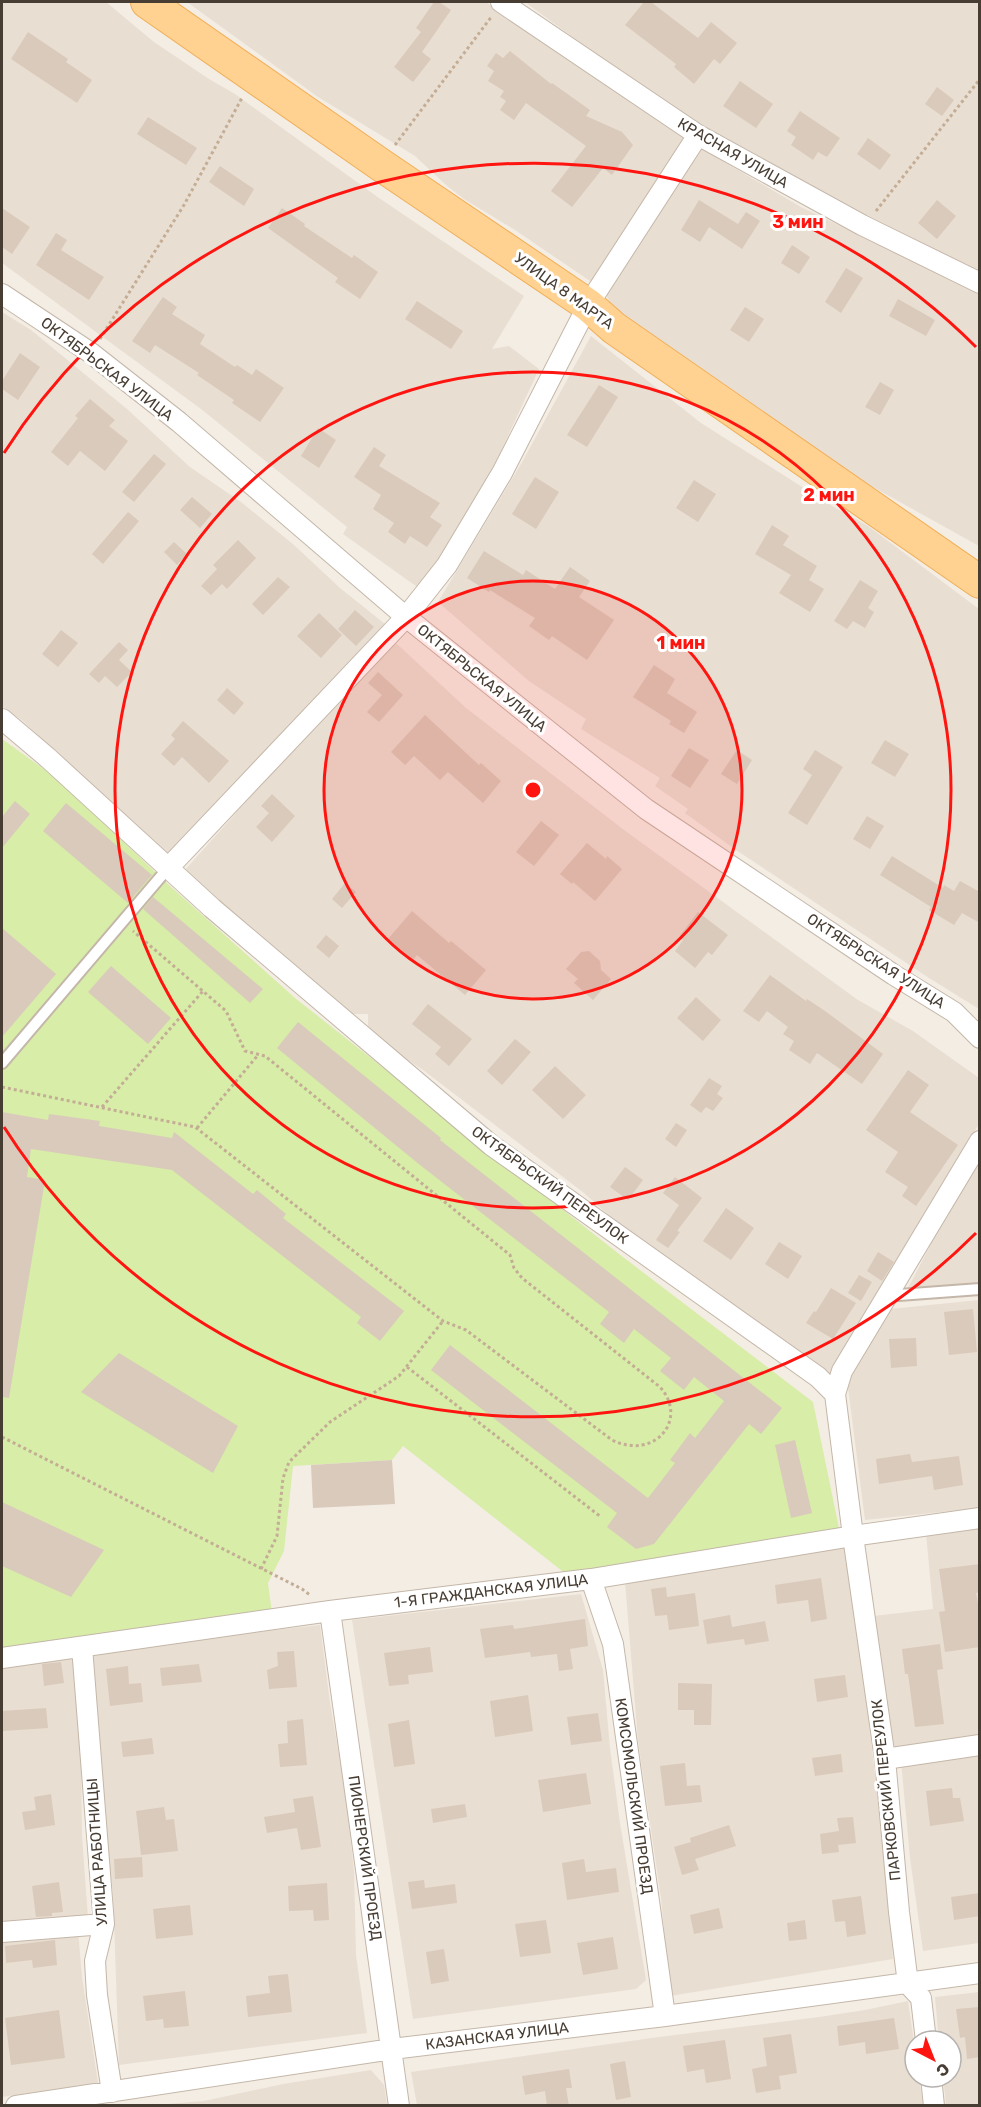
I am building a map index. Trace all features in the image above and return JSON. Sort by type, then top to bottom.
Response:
[{"type":"main road","name":"УЛИЦА 8 МАРТА","points":[[147,2],[381,165],[588,305],[614,328],[980,582]]},
{"type":"street","name":"КРАСНАЯ УЛИЦА","points":[[501,2],[698,135],[862,225],[980,283]]},
{"type":"street","points":[[169,867],[406,617],[447,565],[502,472],[588,305],[698,135]]},
{"type":"street","name":"ОКТЯБРЬСКАЯ УЛИЦА","points":[[2,294],[91,353],[179,422],[406,617],[646,809],[954,1012],[980,1038]]},
{"type":"street","name":"ОКТЯБРЬСКИЙ ПЕРЕУЛОК","points":[[2,719],[212,908],[491,1145],[818,1377],[835,1394]]},
{"type":"street","points":[[852,1536],[835,1394],[842,1371],[980,1141]]},
{"type":"street","name":"1-Я ГРАЖДАНСКАЯ УЛИЦА","points":[[2,1658],[330,1611],[591,1579],[852,1536],[980,1518]]},
{"type":"street","name":"ПАРКОВСКИЙ ПЕРЕУЛОК","points":[[852,1536],[885,1759],[908,1984],[921,1998],[925,2029]]},
{"type":"street","name":"КОМСОМОЛЬСКИЙ ПРОЕЗД","points":[[591,1579],[613,1644],[665,2016]]},
{"type":"street","name":"ПИОНЕРСКИЙ ПРОЕЗД","points":[[330,1611],[399,2106]]},
{"type":"street","name":"УЛИЦА РАБОТНИЦЫ","points":[[81,1647],[104,1924],[95,1961],[97,1995],[112,2092]]},
{"type":"street","points":[[885,1759],[980,1745]]},
{"type":"street","points":[[2,1932],[104,1924]]},
{"type":"street","name":"КАЗАНСКАЯ УЛИЦА","points":[[16,2106],[392,2049],[665,2016],[980,1973]]},
{"type":"street","points":[[932,2089],[934,2106]]},
{"type":"lane","points":[[2,1063],[169,867]]},
{"type":"lane","points":[[885,1296],[980,1289]]},
{"type":"path","points":[[381,165],[501,2]]},
{"type":"path","points":[[91,353],[184,205],[254,76]]},
{"type":"path","points":[[862,225],[980,79]]},
{"type":"path","points":[[2,1087],[197,1128],[443,1322],[466,1330],[618,1443],[633,1447],[651,1444],[658,1439],[668,1425],[671,1410],[660,1387],[522,1278],[514,1268],[510,1255],[265,1056],[242,1048],[229,1015],[122,922]]},
{"type":"path","points":[[102,1107],[203,991]]},
{"type":"path","points":[[197,1128],[258,1055]]},
{"type":"path","points":[[261,1569],[277,1536],[283,1478],[289,1462],[330,1422],[391,1383],[443,1322]]},
{"type":"path","points":[[407,1367],[601,1517]]},
{"type":"path","points":[[2,1437],[302,1589],[319,1606],[330,1611]]},
{"type":"shaded area","points":[[2,2],[106,2],[154,42],[235,94],[379,198],[524,296],[492,349],[509,346],[539,369],[500,453],[464,522],[420,589],[343,534],[347,527],[201,409],[2,263]]},
{"type":"shaded area","points":[[187,2],[486,2],[637,107],[689,139],[593,283],[515,230],[464,199],[415,156],[318,97]]},
{"type":"shaded area","points":[[525,2],[979,2],[979,271],[871,217],[762,158],[737,150],[643,89]]},
{"type":"shaded area","points":[[701,148],[801,207],[979,293],[979,546],[864,482],[613,310],[606,294]]},
{"type":"shaded area","points":[[2,312],[31,330],[127,409],[190,467],[241,502],[385,624],[169,858],[23,721],[2,706]]},
{"type":"shaded area","points":[[591,336],[701,423],[868,526],[979,609],[979,1009],[736,850],[685,813],[688,809],[655,786],[660,778],[581,729],[586,719],[529,681],[438,602],[521,464]]},
{"type":"shaded area","points":[[397,644],[466,708],[624,830],[858,1000],[913,1031],[979,1078],[979,1124],[832,1375],[828,1375],[620,1225],[584,1193],[423,1070],[388,1047],[368,1029],[368,1014],[348,1014],[194,880],[187,869],[184,871],[323,716],[391,645]]},
{"type":"shaded area","points":[[979,1156],[979,1283],[907,1290],[945,1217]]},
{"type":"shaded area","points":[[979,1300],[979,1508],[865,1520],[847,1380],[890,1309]]},
{"type":"shaded area","points":[[979,1528],[979,1736],[895,1750],[882,1692],[874,1616],[933,1609],[926,1533]]},
{"type":"shaded area","points":[[844,1544],[868,1714],[886,1872],[893,1959],[670,1996],[661,1898],[638,1741],[625,1582]]},
{"type":"shaded area","points":[[581,1594],[603,1670],[620,1823],[646,1980],[636,1989],[413,2019],[352,1620]]},
{"type":"shaded area","points":[[320,1625],[330,1703],[345,1788],[354,1871],[356,1955],[367,2033],[119,2065],[113,1893],[102,1807],[100,1745],[91,1656],[203,1638]]},
{"type":"shaded area","points":[[73,1654],[81,1752],[82,1836],[88,1918],[2,1925],[2,1665]]},
{"type":"shaded area","points":[[979,1750],[979,1943],[923,1951],[910,1858],[901,1761]]},
{"type":"shaded area","points":[[78,1930],[82,1977],[98,2083],[2,2097],[2,1937]]},
{"type":"shaded area","points":[[979,1992],[979,2105],[946,2105],[944,2089],[963,2089],[963,2029],[938,2029],[935,1997]]},
{"type":"shaded area","points":[[908,2001],[912,2029],[903,2029],[903,2089],[921,2089],[923,2105],[417,2105],[411,2072],[659,2037],[865,2010]]},
{"type":"shaded area","points":[[371,2070],[384,2085],[387,2105],[155,2105],[204,2101],[283,2084]]},
{"type":"green space","points":[[2,739],[55,777],[170,886],[295,998],[619,1254],[813,1402],[839,1528],[566,1574],[403,1446],[392,1460],[293,1466],[284,1551],[268,1583],[272,1613],[2,1649]]},
{"type":"building","points":[[434,2],[439,2],[451,10],[422,52],[431,59],[413,82],[394,67],[421,32],[416,28]]},
{"type":"building","points":[[644,2],[651,2],[698,38],[711,22],[737,43],[720,64],[714,59],[694,84],[674,67],[676,64],[625,25]]},
{"type":"building","points":[[28,32],[68,59],[66,62],[92,80],[77,103],[11,59]]},
{"type":"building","points":[[510,51],[551,84],[590,110],[586,116],[622,132],[633,145],[612,175],[603,168],[572,207],[551,191],[586,146],[526,103],[514,120],[500,110],[506,101],[500,97],[504,91],[488,81],[494,71],[487,66],[496,53],[503,58]]},
{"type":"building","points":[[740,81],[773,104],[756,128],[723,106]]},
{"type":"building","points":[[937,87],[954,100],[942,116],[925,104]]},
{"type":"building","points":[[800,111],[840,138],[827,157],[818,152],[813,160],[791,145],[796,137],[787,131]]},
{"type":"building","points":[[148,117],[197,148],[186,165],[137,134]]},
{"type":"building","points":[[868,138],[891,155],[880,170],[857,154]]},
{"type":"building","points":[[220,166],[254,189],[244,206],[209,182]]},
{"type":"building","points":[[699,200],[738,224],[746,212],[760,221],[742,249],[709,227],[700,242],[681,230]]},
{"type":"building","points":[[937,200],[956,216],[937,239],[918,223]]},
{"type":"building","points":[[2,208],[30,227],[12,254],[2,247]]},
{"type":"building","points":[[282,208],[305,224],[304,226],[352,258],[354,255],[378,272],[360,299],[335,282],[338,278],[268,228]]},
{"type":"building","points":[[56,233],[67,240],[61,250],[104,277],[89,300],[36,265]]},
{"type":"building","points":[[792,245],[810,257],[799,274],[781,263]]},
{"type":"building","points":[[846,268],[863,278],[841,313],[825,302]]},
{"type":"building","points":[[163,297],[177,307],[172,314],[205,335],[200,344],[235,367],[237,365],[252,375],[256,369],[284,388],[260,422],[232,403],[234,400],[197,375],[199,373],[155,345],[150,353],[132,341]]},
{"type":"building","points":[[898,299],[935,320],[926,336],[889,316]]},
{"type":"building","points":[[417,301],[463,331],[451,349],[405,319]]},
{"type":"building","points":[[745,307],[764,319],[749,342],[730,330]]},
{"type":"building","points":[[20,353],[40,367],[18,400],[2,389],[2,381]]},
{"type":"building","points":[[880,382],[894,390],[880,415],[865,407]]},
{"type":"building","points":[[599,385],[618,397],[587,447],[567,435]]},
{"type":"building","points":[[90,399],[115,420],[109,426],[128,441],[105,471],[80,451],[68,466],[51,452],[78,418],[75,416]]},
{"type":"building","points":[[318,428],[336,440],[319,468],[301,456]]},
{"type":"building","points":[[374,447],[386,455],[379,466],[440,503],[430,517],[442,525],[427,547],[410,536],[405,544],[388,532],[394,523],[373,509],[381,495],[354,477]]},
{"type":"building","points":[[154,454],[166,464],[134,502],[122,492]]},
{"type":"building","points":[[535,477],[559,492],[536,529],[512,514]]},
{"type":"building","points":[[694,480],[716,494],[698,522],[676,508]]},
{"type":"building","points":[[192,497],[212,514],[200,528],[180,510]]},
{"type":"building","points":[[128,512],[139,521],[103,564],[92,554]]},
{"type":"building","points":[[772,525],[789,536],[783,545],[817,566],[809,580],[824,589],[810,612],[779,593],[791,575],[755,554]]},
{"type":"building","points":[[238,540],[256,558],[227,589],[222,584],[211,595],[201,586],[217,569],[213,565]]},
{"type":"building","points":[[174,542],[187,554],[177,565],[164,552]]},
{"type":"building","points":[[484,551],[523,575],[526,570],[555,589],[570,567],[590,581],[579,597],[614,620],[587,660],[552,636],[549,640],[529,626],[535,618],[467,578]]},
{"type":"building","points":[[278,577],[290,587],[263,615],[252,604]]},
{"type":"building","points":[[860,580],[878,591],[868,608],[874,612],[865,628],[853,621],[847,629],[834,621]]},
{"type":"building","points":[[355,610],[374,627],[356,646],[338,629]]},
{"type":"building","points":[[319,613],[342,635],[321,658],[297,636]]},
{"type":"building","points":[[61,630],[78,643],[58,667],[42,654]]},
{"type":"building","points":[[119,642],[128,650],[119,660],[132,672],[117,687],[105,676],[99,683],[89,674]]},
{"type":"building","points":[[654,665],[675,679],[667,693],[697,712],[684,733],[669,724],[671,721],[633,697]]},
{"type":"building","points":[[378,672],[403,695],[379,722],[367,712],[382,695],[368,683]]},
{"type":"building","points":[[227,688],[244,703],[234,715],[217,700]]},
{"type":"building","points":[[425,715],[479,765],[481,763],[501,781],[483,803],[448,772],[440,780],[414,756],[405,765],[391,752]]},
{"type":"building","points":[[183,721],[229,761],[209,783],[182,757],[174,766],[161,754],[175,739],[171,735]]},
{"type":"building","points":[[885,740],[909,754],[895,777],[871,763]]},
{"type":"building","points":[[689,748],[709,760],[690,788],[671,776]]},
{"type":"building","points":[[737,750],[752,760],[737,784],[721,774]]},
{"type":"building","points":[[815,750],[843,767],[807,825],[788,813],[812,775],[803,769]]},
{"type":"building","points":[[272,794],[295,816],[272,842],[256,827],[269,813],[261,806]]},
{"type":"building","points":[[15,801],[30,814],[2,848],[2,817]]},
{"type":"building","points":[[66,803],[152,875],[128,903],[43,831]]},
{"type":"building","points":[[867,816],[884,826],[870,849],[853,839]]},
{"type":"building","points":[[541,821],[559,835],[534,866],[516,852]]},
{"type":"building","points":[[587,843],[622,869],[595,901],[560,874]]},
{"type":"building","points":[[892,856],[943,888],[944,885],[954,891],[960,881],[980,892],[980,923],[962,913],[954,925],[929,910],[931,907],[880,875]]},
{"type":"building","points":[[345,883],[356,892],[342,908],[332,899]]},
{"type":"building","points":[[153,897],[263,989],[250,1003],[143,909]]},
{"type":"building","points":[[412,911],[449,943],[451,941],[486,970],[465,995],[417,955],[413,960],[388,939]]},
{"type":"building","points":[[698,912],[728,935],[712,955],[708,952],[695,968],[675,951],[683,940],[679,937]]},
{"type":"building","points":[[2,928],[56,974],[2,1037]]},
{"type":"building","points":[[326,935],[339,946],[329,958],[316,947]]},
{"type":"building","points":[[589,951],[600,961],[601,970],[611,979],[593,1000],[574,983],[578,979],[566,969],[581,952]]},
{"type":"building","points":[[111,966],[171,1018],[148,1044],[88,992]]},
{"type":"building","points":[[770,975],[806,1001],[807,999],[825,1011],[883,1054],[862,1084],[817,1053],[810,1064],[789,1050],[794,1041],[783,1034],[788,1027],[767,1011],[759,1022],[743,1011]]},
{"type":"building","points":[[696,997],[721,1020],[703,1041],[677,1018]]},
{"type":"building","points":[[428,1004],[472,1039],[449,1066],[435,1054],[441,1047],[412,1024]]},
{"type":"building","points":[[298,1022],[441,1138],[440,1140],[782,1408],[761,1434],[749,1424],[654,1544],[636,1549],[607,1527],[617,1513],[431,1370],[450,1345],[648,1498],[675,1463],[670,1460],[690,1433],[695,1438],[724,1401],[694,1377],[684,1390],[660,1371],[671,1358],[634,1329],[624,1343],[600,1324],[609,1312],[420,1165],[277,1048]]},
{"type":"building","points":[[515,1039],[531,1052],[502,1085],[487,1071]]},
{"type":"building","points":[[555,1066],[586,1095],[563,1119],[532,1090]]},
{"type":"building","points":[[908,1070],[929,1085],[910,1112],[958,1145],[916,1206],[902,1196],[908,1187],[885,1172],[898,1152],[866,1130]]},
{"type":"building","points":[[709,1078],[722,1086],[717,1094],[723,1098],[713,1111],[706,1107],[701,1113],[690,1105]]},
{"type":"building","points":[[2,1112],[48,1120],[49,1114],[100,1121],[99,1126],[172,1138],[174,1132],[253,1194],[257,1190],[286,1214],[283,1218],[404,1311],[380,1341],[357,1323],[361,1317],[172,1170],[31,1149],[27,1177],[45,1180],[9,1398],[2,1397]]},
{"type":"building","points":[[676,1123],[687,1130],[676,1147],[665,1139]]},
{"type":"building","points":[[625,1167],[643,1180],[628,1200],[610,1187]]},
{"type":"building","points":[[675,1177],[702,1198],[677,1231],[680,1232],[668,1248],[656,1240],[679,1205],[663,1193]]},
{"type":"building","points":[[726,1208],[754,1228],[731,1260],[703,1241]]},
{"type":"building","points":[[779,1242],[802,1256],[788,1279],[765,1264]]},
{"type":"building","points":[[878,1252],[894,1262],[882,1281],[867,1271]]},
{"type":"building","points":[[859,1275],[872,1282],[861,1301],[848,1293]]},
{"type":"building","points":[[831,1288],[856,1303],[833,1339],[806,1323]]},
{"type":"building","points":[[973,1309],[977,1352],[949,1355],[944,1312]]},
{"type":"building","points":[[916,1338],[917,1366],[891,1368],[889,1339]]},
{"type":"building","points":[[119,1353],[238,1426],[213,1473],[81,1392]]},
{"type":"building","points":[[795,1440],[812,1513],[791,1518],[775,1445]]},
{"type":"building","points":[[910,1454],[912,1462],[959,1456],[963,1485],[934,1490],[932,1476],[879,1484],[876,1459]]},
{"type":"building","points":[[392,1460],[395,1504],[313,1508],[311,1465]]},
{"type":"building","points":[[2,1502],[104,1550],[71,1597],[2,1566]]},
{"type":"building","points":[[980,1564],[980,1592],[976,1593],[980,1614],[980,1647],[945,1652],[939,1612],[945,1611],[939,1569]]},
{"type":"building","points":[[821,1578],[827,1619],[811,1622],[808,1600],[777,1604],[775,1585]]},
{"type":"building","points":[[666,1587],[667,1597],[695,1593],[699,1626],[669,1630],[667,1615],[655,1616],[651,1589]]},
{"type":"building","points":[[730,1615],[732,1627],[765,1621],[769,1641],[745,1645],[744,1639],[707,1644],[703,1620]]},
{"type":"building","points":[[585,1619],[588,1646],[570,1649],[573,1669],[559,1671],[557,1654],[531,1657],[530,1652],[485,1658],[480,1629],[513,1625],[514,1629]]},
{"type":"building","points":[[940,1644],[943,1669],[937,1670],[944,1724],[915,1727],[908,1674],[905,1674],[902,1649]]},
{"type":"building","points":[[430,1647],[433,1672],[408,1675],[409,1684],[389,1686],[384,1653]]},
{"type":"building","points":[[294,1651],[297,1687],[269,1689],[267,1670],[278,1666],[277,1652]]},
{"type":"building","points":[[61,1662],[64,1683],[44,1686],[42,1664]]},
{"type":"building","points":[[199,1664],[202,1682],[162,1686],[160,1668]]},
{"type":"building","points":[[128,1666],[129,1684],[141,1683],[143,1702],[110,1706],[106,1669]]},
{"type":"building","points":[[845,1675],[848,1697],[817,1702],[814,1679]]},
{"type":"building","points":[[678,1683],[712,1684],[711,1725],[694,1725],[694,1710],[678,1710]]},
{"type":"building","points":[[528,1695],[533,1731],[495,1737],[490,1701]]},
{"type":"building","points":[[46,1708],[48,1728],[3,1731],[2,1711]]},
{"type":"building","points":[[598,1713],[602,1741],[571,1745],[567,1717]]},
{"type":"building","points":[[303,1719],[307,1765],[280,1767],[278,1744],[288,1743],[287,1721]]},
{"type":"building","points":[[409,1720],[415,1764],[394,1767],[388,1724]]},
{"type":"building","points":[[152,1738],[154,1754],[123,1757],[121,1742]]},
{"type":"building","points":[[841,1754],[843,1772],[815,1776],[812,1758]]},
{"type":"building","points":[[685,1763],[687,1786],[700,1785],[702,1802],[665,1806],[660,1766]]},
{"type":"building","points":[[586,1773],[591,1804],[543,1812],[538,1780]]},
{"type":"building","points":[[952,1788],[953,1798],[960,1798],[964,1821],[930,1826],[926,1791]]},
{"type":"building","points":[[51,1794],[55,1825],[25,1830],[22,1812],[36,1810],[34,1797]]},
{"type":"building","points":[[313,1796],[321,1847],[301,1850],[297,1828],[267,1833],[264,1817],[295,1812],[293,1799]]},
{"type":"building","points":[[465,1804],[467,1817],[433,1823],[431,1809]]},
{"type":"building","points":[[164,1807],[166,1820],[174,1819],[178,1851],[141,1855],[136,1811]]},
{"type":"building","points":[[853,1817],[856,1843],[838,1845],[839,1852],[822,1854],[820,1834],[839,1831],[837,1818]]},
{"type":"building","points":[[729,1825],[736,1846],[695,1859],[699,1870],[682,1875],[674,1847],[691,1842],[690,1838]]},
{"type":"building","points":[[142,1857],[143,1877],[115,1879],[114,1859]]},
{"type":"building","points":[[584,1859],[586,1872],[616,1868],[619,1892],[567,1900],[562,1863]]},
{"type":"building","points":[[424,1880],[425,1888],[455,1884],[457,1903],[412,1909],[408,1882]]},
{"type":"building","points":[[59,1882],[63,1912],[52,1913],[52,1916],[36,1917],[32,1886]]},
{"type":"building","points":[[327,1883],[329,1920],[314,1921],[313,1910],[289,1911],[288,1886]]},
{"type":"building","points":[[980,1893],[980,1916],[954,1920],[951,1897]]},
{"type":"building","points":[[861,1896],[866,1934],[847,1937],[845,1921],[835,1922],[832,1900]]},
{"type":"building","points":[[190,1905],[193,1935],[156,1939],[153,1909]]},
{"type":"building","points":[[719,1908],[723,1928],[694,1934],[690,1915]]},
{"type":"building","points":[[546,1920],[551,1953],[520,1957],[515,1924]]},
{"type":"building","points":[[805,1920],[807,1939],[789,1941],[787,1923]]},
{"type":"building","points":[[613,1937],[618,1969],[583,1975],[577,1943]]},
{"type":"building","points":[[55,1940],[57,1965],[33,1968],[32,1960],[6,1963],[5,1946]]},
{"type":"building","points":[[444,1949],[449,1981],[431,1984],[426,1952]]},
{"type":"building","points":[[288,1974],[292,2012],[248,2017],[246,1996],[270,1993],[268,1976]]},
{"type":"building","points":[[185,1991],[189,2026],[164,2028],[163,2019],[146,2021],[143,1996]]},
{"type":"building","points":[[980,2007],[980,2057],[967,2059],[965,2037],[963,2037],[963,2029],[959,2029],[956,2009]]},
{"type":"building","points":[[59,2010],[65,2058],[11,2065],[5,2018]]},
{"type":"building","points":[[894,2018],[899,2049],[866,2054],[865,2042],[839,2046],[837,2026]]},
{"type":"building","points":[[791,2034],[797,2073],[779,2076],[781,2089],[756,2093],[752,2069],[767,2066],[763,2038]]},
{"type":"building","points":[[725,2040],[731,2079],[706,2083],[704,2069],[687,2072],[683,2046]]},
{"type":"building","points":[[625,2061],[631,2097],[616,2100],[610,2064]]},
{"type":"building","points":[[569,2069],[572,2088],[566,2088],[569,2106],[547,2106],[545,2091],[525,2095],[522,2076]]}]
